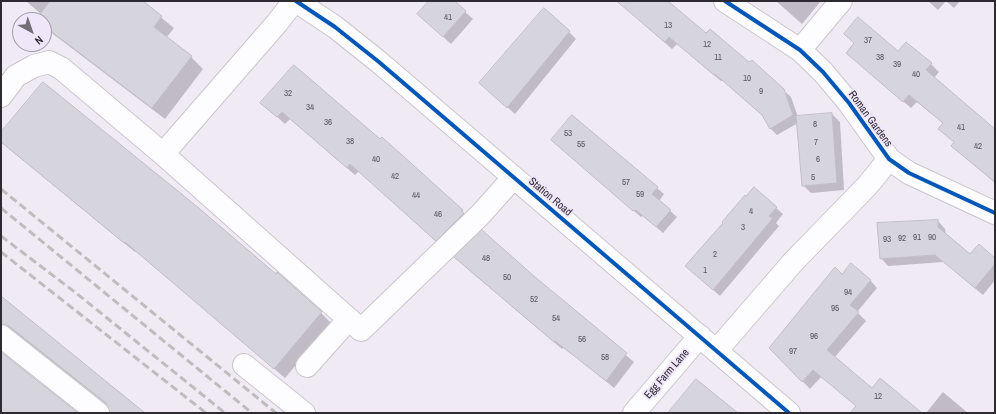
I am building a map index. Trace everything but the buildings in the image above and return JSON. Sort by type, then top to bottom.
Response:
[{"type":"street","points":[[163,154],[295,1]]},
{"type":"street","name":"Station Road","points":[[295,1],[335,26],[379,62],[789,413]]},
{"type":"street","name":"Roman Gardens","points":[[725,1],[800,50],[823,72],[849,103],[889,159],[909,173],[995,213]]},
{"type":"street","points":[[800,50],[841,1]]},
{"type":"street","points":[[1,96],[16,76],[34,66],[49,62],[61,68],[163,154],[361,330],[480,215],[513,178]]},
{"type":"street","name":"Roman Gardens","points":[[717,350],[794,261],[867,186],[889,159]]},
{"type":"street","points":[[307,366],[349,319]]},
{"type":"street","points":[[1,336],[98,413]]},
{"type":"street","name":"Egg Farm Lane","points":[[634,413],[700,336]]},
{"type":"street","points":[[244,365],[304,413]]},
{"type":"railway","points":[[1,189],[276,413]]},
{"type":"railway","points":[[1,208],[252,413]]},
{"type":"railway","points":[[1,236],[76,293],[225,413]]},
{"type":"railway","points":[[1,252],[206,413]]},
{"type":"cycle path","points":[[296,1],[335,27],[379,62],[789,413]]},
{"type":"cycle path","points":[[725,1],[800,50],[823,72],[849,103],[889,159],[909,173],[995,213]]}]
